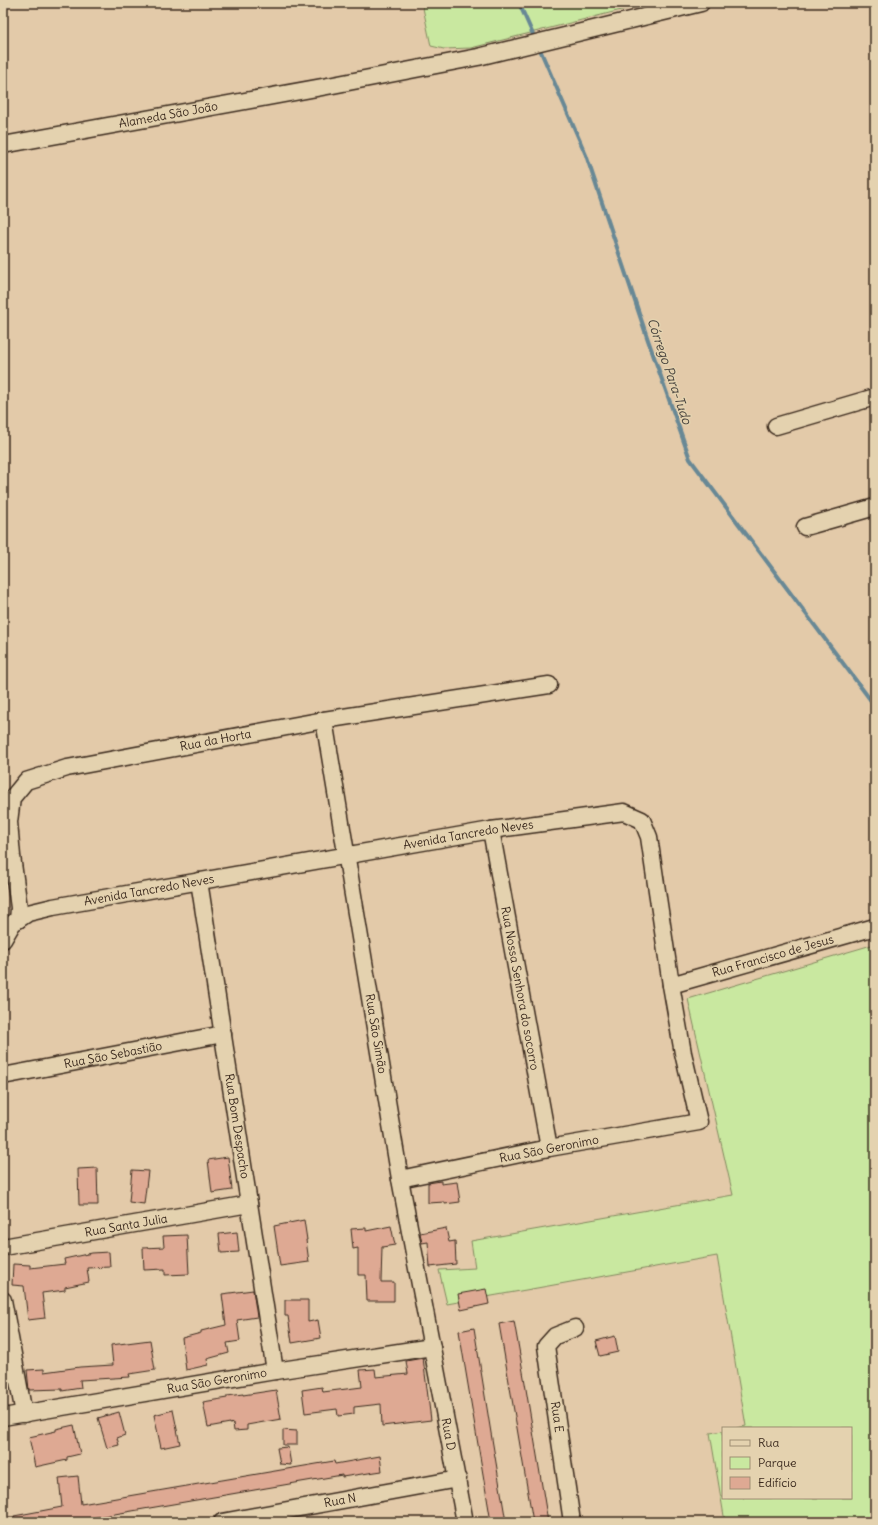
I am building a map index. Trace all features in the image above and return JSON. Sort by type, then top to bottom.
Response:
[{"type":"street","name":"Alameda São João","points":[[3,145],[478,57],[701,3]]},
{"type":"street","points":[[776,426],[875,397]]},
{"type":"street","points":[[805,528],[875,507]]},
{"type":"street","name":"Rua da Horta","points":[[18,920],[19,908],[9,822],[12,798],[26,780],[67,768],[324,720],[549,685]]},
{"type":"street","name":"Rua São Simão","points":[[324,720],[400,1178],[432,1347]]},
{"type":"street","name":"Avenida Tancredo Neves","points":[[3,940],[13,923],[28,914],[53,907],[491,830],[624,812],[642,820],[650,837],[671,985],[683,1053],[699,1122]]},
{"type":"street","name":"Rua Nossa Senhora do socorro","points":[[491,830],[549,1148]]},
{"type":"street","name":"Rua Bom Despacho","points":[[199,881],[275,1371]]},
{"type":"street","name":"Rua Francisco de Jesus","points":[[671,985],[875,927]]},
{"type":"street","name":"Rua São Sebastião","points":[[3,1076],[223,1034]]},
{"type":"street","name":"Rua São Geronimo","points":[[400,1178],[549,1148],[699,1122]]},
{"type":"street","name":"Rua Santa Julia","points":[[3,1247],[249,1204]]},
{"type":"street","points":[[3,1300],[24,1414]]},
{"type":"street","name":"Rua E","points":[[572,1522],[546,1346],[555,1336],[575,1328]]},
{"type":"street","name":"Rua São Geronimo","points":[[3,1418],[275,1371],[432,1347]]},
{"type":"street","name":"Rua D","points":[[432,1347],[465,1522]]},
{"type":"street","name":"Rua N","points":[[222,1522],[458,1479]]},
{"type":"green space","points":[[422,3],[649,3],[471,48],[444,49],[431,46]]},
{"type":"green space","points":[[875,944],[875,1522],[725,1522],[710,1433],[722,1431],[722,1499],[852,1499],[852,1427],[742,1427],[746,1426],[717,1256],[447,1304],[439,1270],[475,1268],[471,1241],[733,1195],[688,999]]},
{"type":"building","points":[[228,1157],[232,1190],[212,1193],[208,1160]]},
{"type":"building","points":[[97,1168],[98,1205],[79,1205],[78,1169]]},
{"type":"building","points":[[132,1170],[148,1171],[144,1204],[129,1202]]},
{"type":"building","points":[[441,1181],[441,1184],[457,1182],[460,1202],[445,1204],[445,1202],[428,1203],[428,1183]]},
{"type":"building","points":[[304,1220],[309,1262],[280,1266],[274,1226]]},
{"type":"building","points":[[391,1226],[395,1245],[382,1247],[381,1282],[394,1282],[394,1301],[367,1301],[366,1275],[358,1275],[358,1248],[353,1249],[351,1229],[366,1228],[366,1231]]},
{"type":"building","points":[[446,1228],[449,1242],[455,1241],[456,1264],[430,1267],[428,1242],[422,1243],[420,1233]]},
{"type":"building","points":[[237,1232],[239,1252],[221,1253],[219,1234]]},
{"type":"building","points":[[187,1235],[189,1274],[165,1275],[165,1269],[144,1270],[143,1248],[164,1247],[163,1236]]},
{"type":"building","points":[[109,1252],[110,1267],[87,1268],[89,1282],[65,1287],[65,1290],[42,1293],[45,1318],[28,1320],[24,1286],[12,1285],[13,1264],[30,1265],[30,1268],[65,1264],[64,1259],[92,1253]]},
{"type":"building","points":[[486,1289],[489,1304],[461,1310],[458,1294]]},
{"type":"building","points":[[253,1290],[257,1317],[237,1320],[240,1341],[227,1343],[229,1353],[207,1359],[208,1365],[186,1370],[182,1338],[201,1333],[201,1331],[226,1325],[222,1294]]},
{"type":"building","points":[[285,1300],[308,1300],[308,1322],[318,1320],[321,1338],[292,1343],[288,1316],[285,1316]]},
{"type":"building","points":[[514,1321],[548,1522],[533,1522],[499,1324]]},
{"type":"building","points":[[474,1328],[506,1522],[491,1522],[459,1331]]},
{"type":"building","points":[[615,1336],[618,1352],[600,1356],[596,1341]]},
{"type":"building","points":[[150,1340],[155,1370],[129,1374],[130,1377],[80,1380],[81,1388],[62,1391],[62,1389],[29,1390],[27,1370],[44,1369],[44,1372],[80,1367],[113,1365],[111,1345]]},
{"type":"building","points":[[423,1358],[431,1420],[382,1426],[381,1404],[354,1407],[354,1414],[338,1416],[337,1409],[305,1413],[302,1390],[322,1387],[323,1392],[362,1387],[360,1370],[375,1369],[376,1377],[408,1374],[406,1361]]},
{"type":"building","points":[[276,1390],[281,1419],[247,1425],[247,1430],[234,1431],[233,1423],[208,1427],[203,1402],[227,1398],[227,1396]]},
{"type":"building","points":[[173,1410],[180,1444],[161,1448],[154,1415]]},
{"type":"building","points":[[119,1412],[125,1435],[117,1438],[119,1445],[107,1448],[98,1418]]},
{"type":"building","points":[[74,1425],[80,1454],[67,1457],[67,1460],[35,1467],[29,1437]]},
{"type":"building","points":[[283,1430],[297,1431],[297,1445],[283,1445]]},
{"type":"building","points":[[288,1447],[291,1465],[280,1464],[277,1448]]},
{"type":"building","points":[[380,1456],[382,1471],[342,1477],[342,1475],[68,1522],[15,1522],[14,1516],[62,1507],[59,1478],[78,1476],[81,1504],[334,1461],[335,1464]]},
{"type":"waterway","name":"Córrego Para-Tudo","points":[[519,3],[535,39]]},
{"type":"waterway","name":"Córrego Para-Tudo","points":[[538,45],[586,155],[648,340],[690,459],[875,706]]}]
